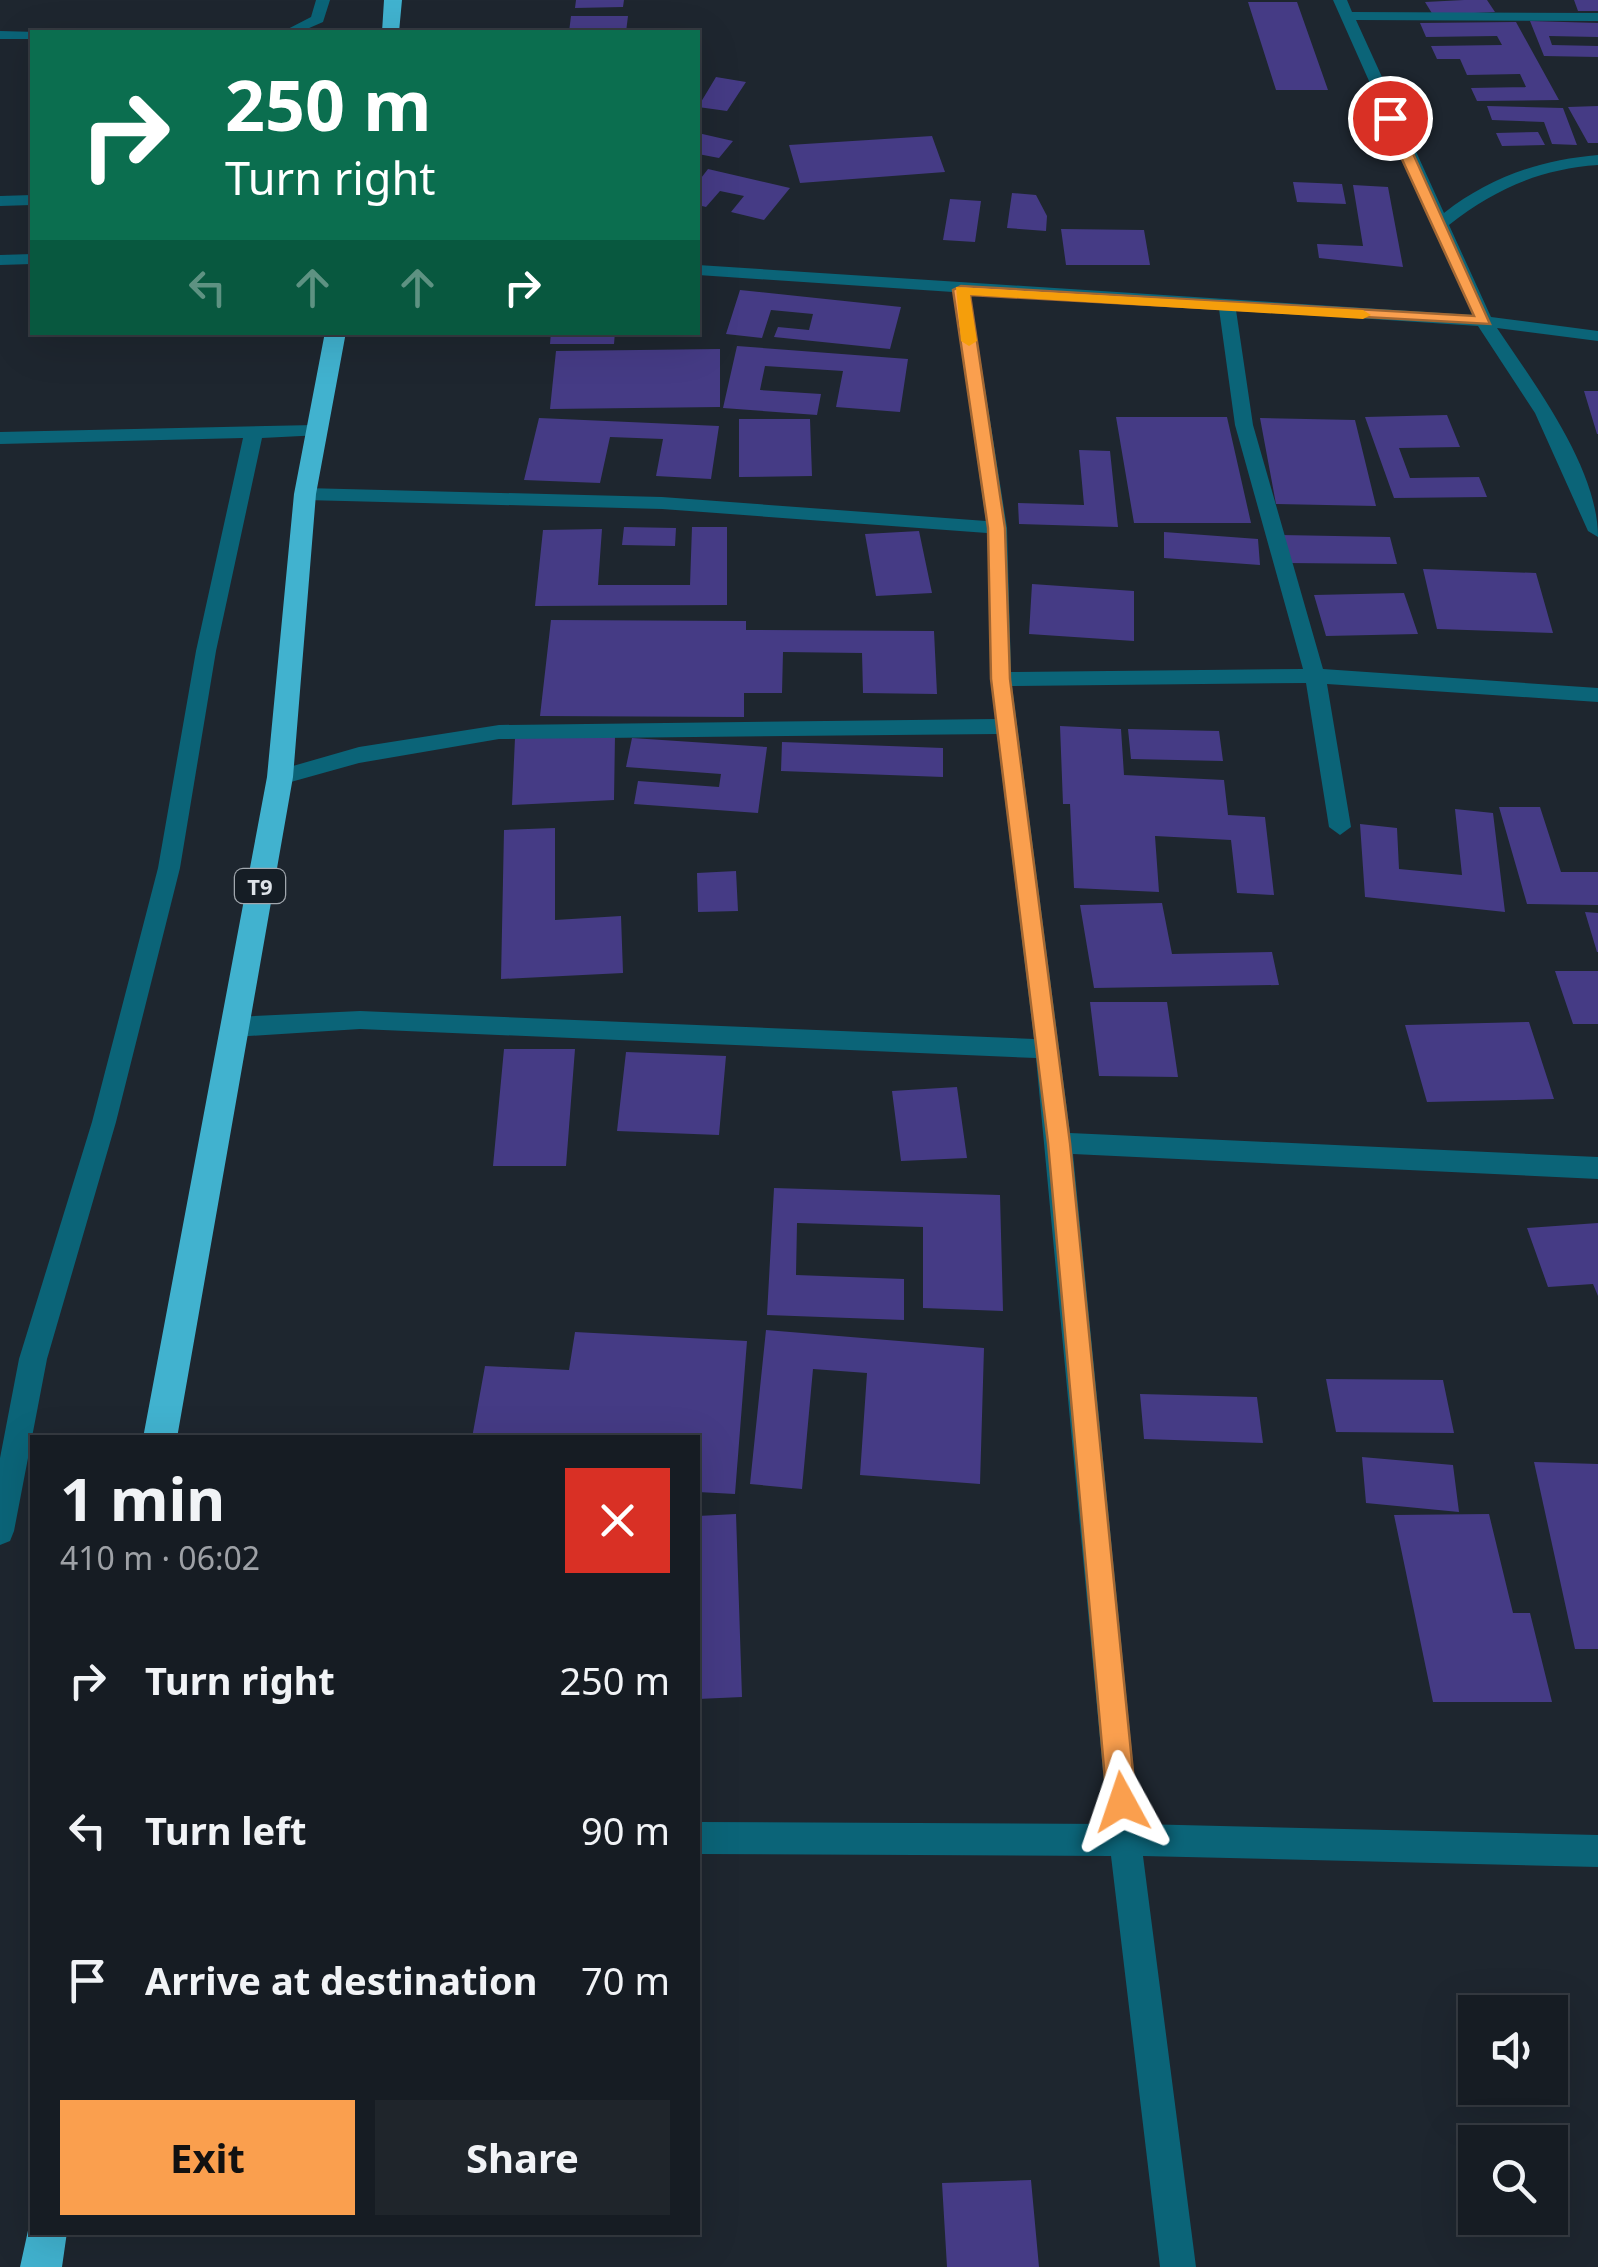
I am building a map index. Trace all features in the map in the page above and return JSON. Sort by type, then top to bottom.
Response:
[{"type":"highway","points":[[390,30],[393,0]]},
{"type":"highway","name":"T9","points":[[161,1435],[280,777],[305,494],[335,335]]},
{"type":"highway","points":[[41,2267],[46,2235]]},
{"type":"street","points":[[293,30],[318,19],[323,0]]},
{"type":"street","points":[[1598,16],[1343,8],[1484,321],[1544,413],[1598,531]]},
{"type":"street","points":[[0,35],[30,35]]},
{"type":"street","points":[[1438,226],[1473,197],[1511,177],[1537,167],[1598,160]]},
{"type":"street","points":[[0,201],[30,200]]},
{"type":"street","points":[[0,260],[30,259]]},
{"type":"street","points":[[700,270],[1227,308],[1484,321],[1598,336]]},
{"type":"street","points":[[961,290],[996,528],[1000,679],[1059,1143],[1125,1840],[1178,2267]]},
{"type":"street","points":[[1227,308],[1244,425],[1315,676],[1340,827]]},
{"type":"street","points":[[0,438],[315,431]]},
{"type":"street","points":[[0,1531],[33,1359],[104,1122],[169,868],[206,651],[254,432]]},
{"type":"street","points":[[305,494],[643,502],[996,528]]},
{"type":"street","points":[[1000,679],[1315,676],[1598,694]]},
{"type":"street","points":[[280,777],[359,755],[499,732],[1007,726]]},
{"type":"street","points":[[234,1027],[380,1021],[1047,1049]]},
{"type":"street","points":[[1059,1143],[1598,1168]]},
{"type":"street","points":[[700,1838],[1125,1840],[1598,1851]]},
{"type":"building","points":[[576,0],[624,0],[623,7],[575,8]]},
{"type":"building","points":[[1487,0],[1495,12],[1433,15],[1425,2]]},
{"type":"building","points":[[1574,0],[1598,0],[1598,11],[1578,11]]},
{"type":"building","points":[[1248,2],[1297,2],[1328,90],[1276,90]]},
{"type":"building","points":[[571,16],[628,16],[626,30],[569,30]]},
{"type":"building","points":[[1530,21],[1598,23],[1598,37],[1549,36],[1552,45],[1598,46],[1598,57],[1544,56]]},
{"type":"building","points":[[1516,22],[1559,100],[1477,101],[1471,88],[1526,87],[1520,74],[1467,75],[1460,59],[1437,59],[1431,46],[1502,45],[1497,36],[1426,37],[1420,23]]},
{"type":"building","points":[[716,77],[746,82],[727,111],[700,107]]},
{"type":"building","points":[[1487,106],[1563,108],[1577,145],[1552,144],[1544,122],[1492,120]]},
{"type":"building","points":[[1598,106],[1598,143],[1588,143],[1568,107]]},
{"type":"building","points":[[1538,132],[1545,145],[1502,146],[1496,133]]},
{"type":"building","points":[[700,133],[733,141],[719,158],[700,154]]},
{"type":"building","points":[[932,136],[945,172],[800,183],[789,145]]},
{"type":"building","points":[[708,169],[790,188],[764,220],[731,212],[744,196],[720,191],[706,207],[700,206],[700,179]]},
{"type":"building","points":[[1293,182],[1342,184],[1346,204],[1297,202]]},
{"type":"building","points":[[1353,185],[1388,187],[1403,267],[1319,258],[1317,244],[1363,246]]},
{"type":"building","points":[[1012,193],[1036,195],[1047,216],[1046,231],[1007,228]]},
{"type":"building","points":[[950,199],[981,201],[975,242],[943,240]]},
{"type":"building","points":[[1061,229],[1144,230],[1150,265],[1066,265]]},
{"type":"building","points":[[740,290],[901,307],[890,349],[774,337],[778,327],[809,330],[813,314],[771,310],[762,338],[726,334]]},
{"type":"building","points":[[551,335],[615,335],[614,344],[550,344]]},
{"type":"building","points":[[737,346],[908,359],[900,412],[836,407],[843,371],[765,366],[760,390],[821,394],[817,415],[723,408]]},
{"type":"building","points":[[720,349],[720,407],[550,409],[556,351]]},
{"type":"building","points":[[1584,391],[1598,391],[1598,434],[1597,434]]},
{"type":"building","points":[[1447,415],[1460,447],[1399,448],[1410,478],[1479,477],[1487,497],[1394,498],[1365,417]]},
{"type":"building","points":[[1116,417],[1227,417],[1251,523],[1134,523]]},
{"type":"building","points":[[539,418],[719,426],[711,479],[656,476],[663,439],[610,437],[600,483],[524,480]]},
{"type":"building","points":[[1260,418],[1355,420],[1376,506],[1276,504]]},
{"type":"building","points":[[739,419],[810,419],[812,476],[739,477]]},
{"type":"building","points":[[1079,450],[1110,451],[1118,527],[1019,524],[1018,503],[1084,505]]},
{"type":"building","points":[[624,527],[676,528],[675,546],[622,545]]},
{"type":"building","points":[[692,527],[727,527],[727,605],[535,606],[543,530],[602,529],[598,585],[690,585]]},
{"type":"building","points":[[919,531],[932,593],[876,596],[865,534]]},
{"type":"building","points":[[1164,532],[1258,539],[1260,565],[1164,558]]},
{"type":"building","points":[[1281,535],[1390,537],[1397,564],[1287,563]]},
{"type":"building","points":[[1423,569],[1536,573],[1553,633],[1437,629]]},
{"type":"building","points":[[1032,584],[1134,591],[1134,641],[1029,634]]},
{"type":"building","points":[[1404,593],[1418,634],[1326,636],[1314,595]]},
{"type":"building","points":[[551,620],[746,621],[746,630],[934,631],[937,694],[863,693],[862,653],[783,652],[782,693],[744,693],[744,717],[540,716]]},
{"type":"building","points":[[1060,726],[1121,729],[1124,775],[1224,780],[1228,815],[1265,817],[1274,895],[1237,893],[1231,840],[1155,836],[1159,892],[1074,888],[1070,804],[1063,804]]},
{"type":"building","points":[[1128,729],[1219,731],[1223,761],[1131,759]]},
{"type":"building","points":[[615,735],[614,800],[512,805],[515,738]]},
{"type":"building","points":[[632,738],[767,747],[758,813],[634,804],[638,781],[719,787],[721,774],[626,767]]},
{"type":"building","points":[[782,742],[943,748],[943,777],[781,771]]},
{"type":"building","points":[[1499,807],[1540,807],[1561,872],[1598,872],[1598,905],[1527,904]]},
{"type":"building","points":[[1455,809],[1493,813],[1505,912],[1365,897],[1360,824],[1397,828],[1399,869],[1462,875]]},
{"type":"building","points":[[555,828],[555,920],[621,916],[623,973],[501,979],[504,830]]},
{"type":"building","points":[[736,871],[738,911],[698,912],[697,873]]},
{"type":"building","points":[[1162,903],[1172,954],[1272,952],[1279,985],[1094,988],[1080,905]]},
{"type":"building","points":[[1585,912],[1598,913],[1598,952],[1597,952]]},
{"type":"building","points":[[1555,971],[1598,971],[1598,1024],[1573,1024]]},
{"type":"building","points":[[1090,1002],[1167,1002],[1178,1077],[1099,1076]]},
{"type":"building","points":[[1529,1022],[1554,1099],[1427,1102],[1405,1025]]},
{"type":"building","points":[[504,1049],[575,1049],[566,1166],[493,1166]]},
{"type":"building","points":[[626,1052],[726,1056],[719,1135],[617,1131]]},
{"type":"building","points":[[957,1087],[967,1158],[901,1161],[892,1091]]},
{"type":"building","points":[[774,1188],[1000,1195],[1003,1311],[923,1308],[923,1227],[797,1223],[796,1275],[904,1279],[904,1320],[767,1315]]},
{"type":"building","points":[[1598,1223],[1598,1296],[1593,1284],[1548,1287],[1527,1228]]},
{"type":"building","points":[[766,1330],[984,1348],[980,1484],[860,1475],[867,1373],[813,1369],[802,1489],[750,1484]]},
{"type":"building","points":[[575,1332],[747,1341],[735,1494],[700,1492],[700,1435],[473,1435],[485,1366],[569,1370]]},
{"type":"building","points":[[1326,1379],[1443,1380],[1454,1433],[1336,1432]]},
{"type":"building","points":[[1140,1394],[1257,1397],[1263,1443],[1144,1439]]},
{"type":"building","points":[[1362,1457],[1453,1465],[1459,1512],[1366,1503]]},
{"type":"building","points":[[1534,1462],[1598,1464],[1598,1649],[1575,1649]]},
{"type":"building","points":[[736,1514],[742,1697],[700,1699],[700,1516]]},
{"type":"building","points":[[1489,1514],[1513,1613],[1530,1613],[1552,1702],[1433,1702],[1394,1515]]},
{"type":"building","points":[[1031,2180],[1039,2267],[947,2267],[942,2183]]},
{"type":"slow traffic","points":[[969,341],[961,290],[1363,315]]},
{"type":"route","points":[[1122,1802],[1059,1143],[1000,679],[996,528],[961,290],[1484,321],[1390,118]]}]
